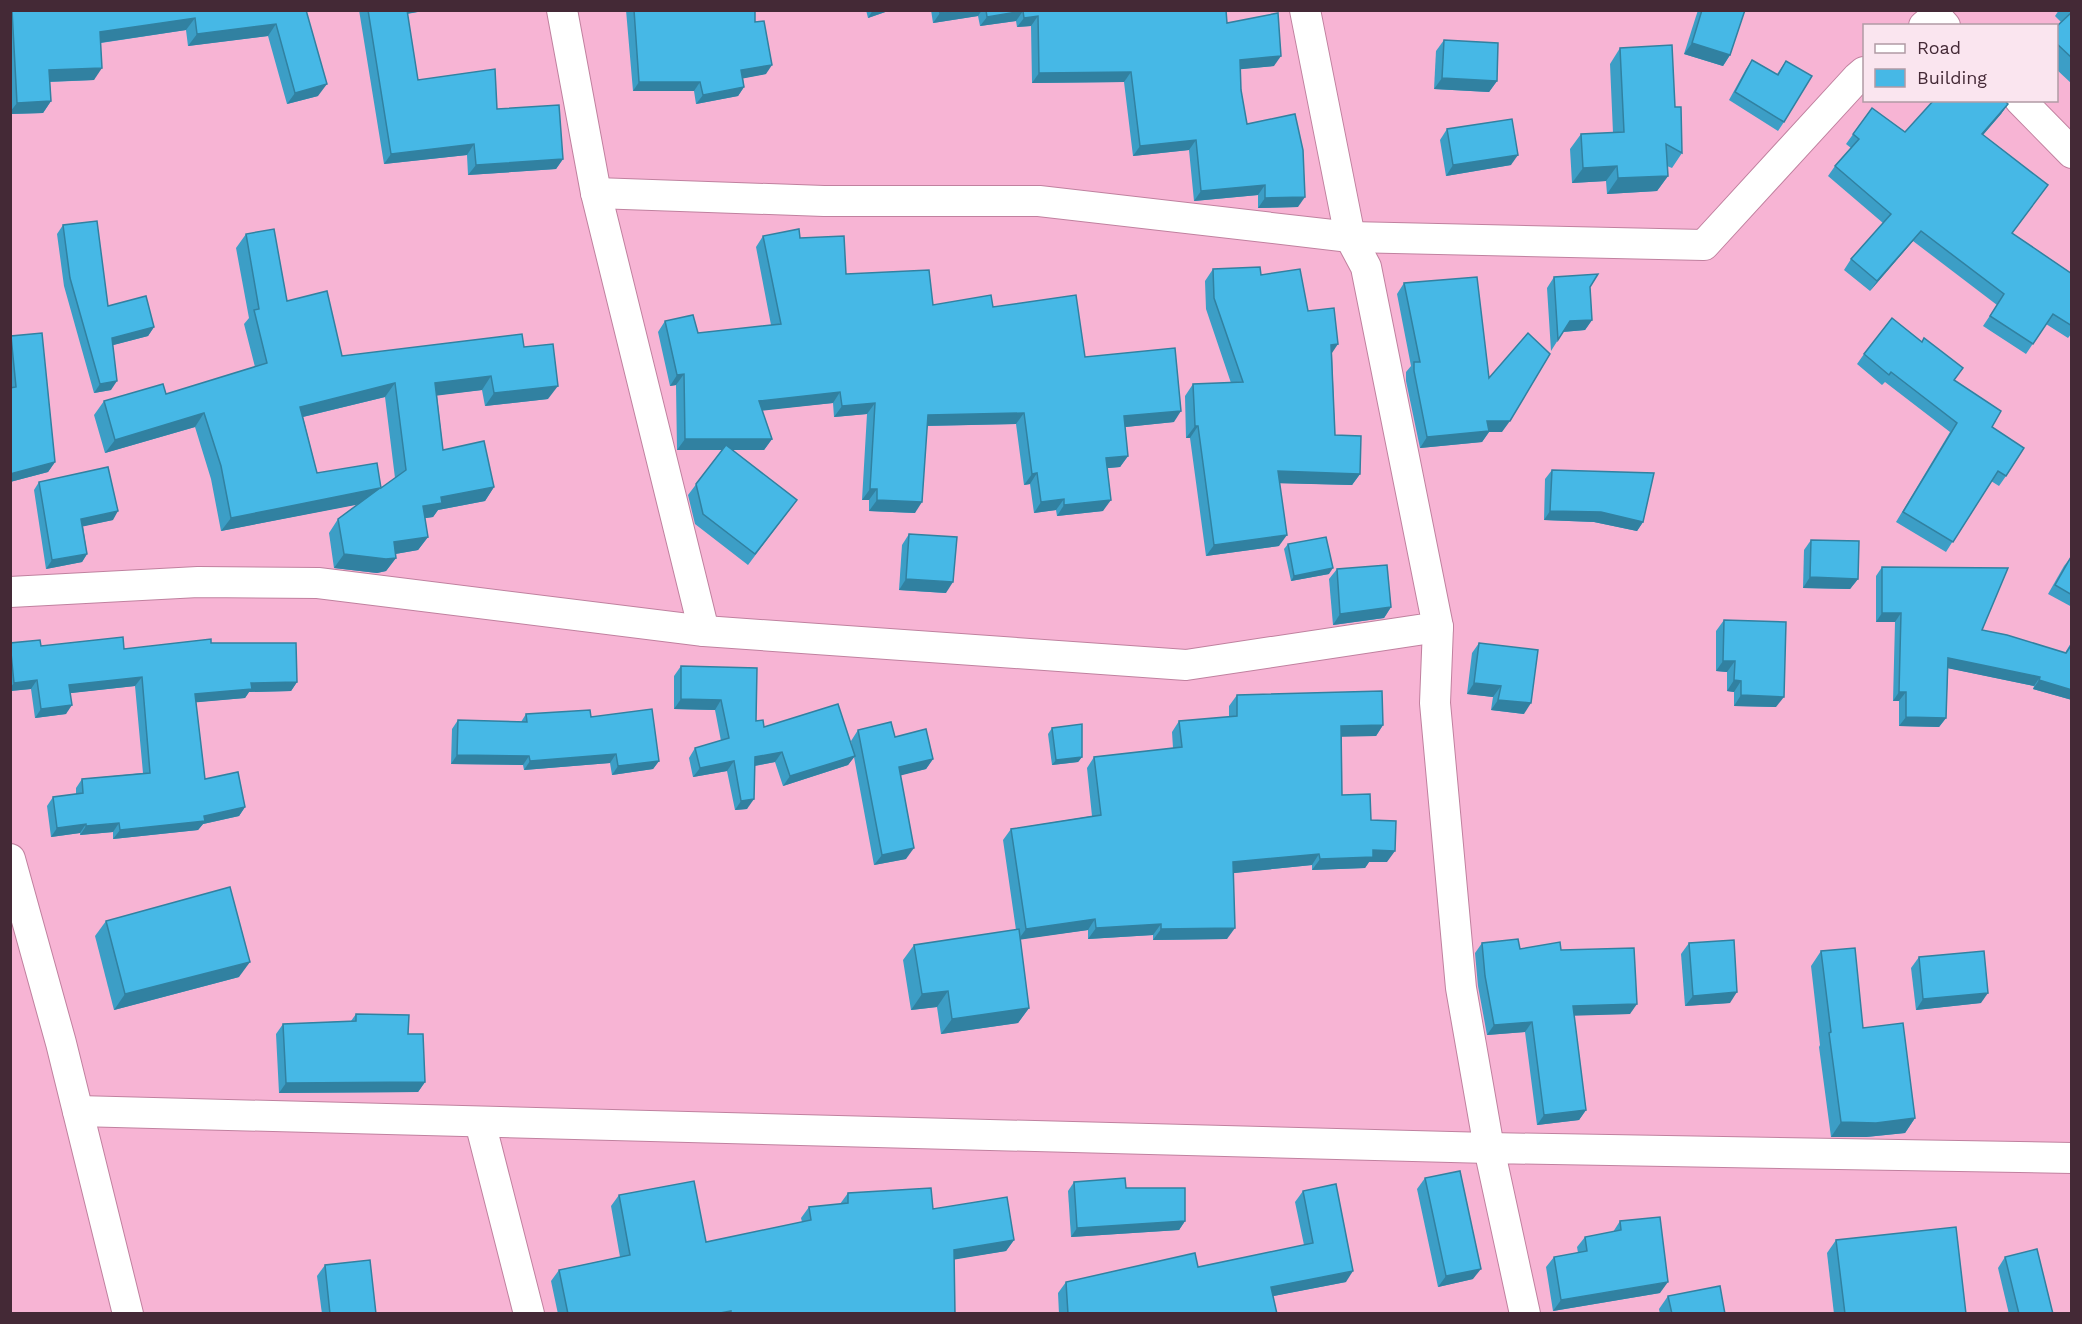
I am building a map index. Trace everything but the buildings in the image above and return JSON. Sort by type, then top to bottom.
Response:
[{"type":"street","points":[[562,10],[596,193],[704,631]]},
{"type":"street","points":[[1305,10],[1350,237],[1366,267],[1438,627],[1435,703],[1461,988],[1489,1148],[1525,1314]]},
{"type":"street","points":[[596,193],[824,201],[1039,201],[1350,237],[1704,245],[1863,73]]},
{"type":"street","points":[[2022,102],[2072,153]]},
{"type":"street","points":[[10,592],[198,582],[318,583],[704,631],[1186,665],[1438,627]]},
{"type":"street","points":[[10,859],[78,1112],[128,1314]]},
{"type":"street","points":[[78,1112],[1489,1148],[2072,1158]]},
{"type":"street","points":[[480,1122],[529,1314]]}]
